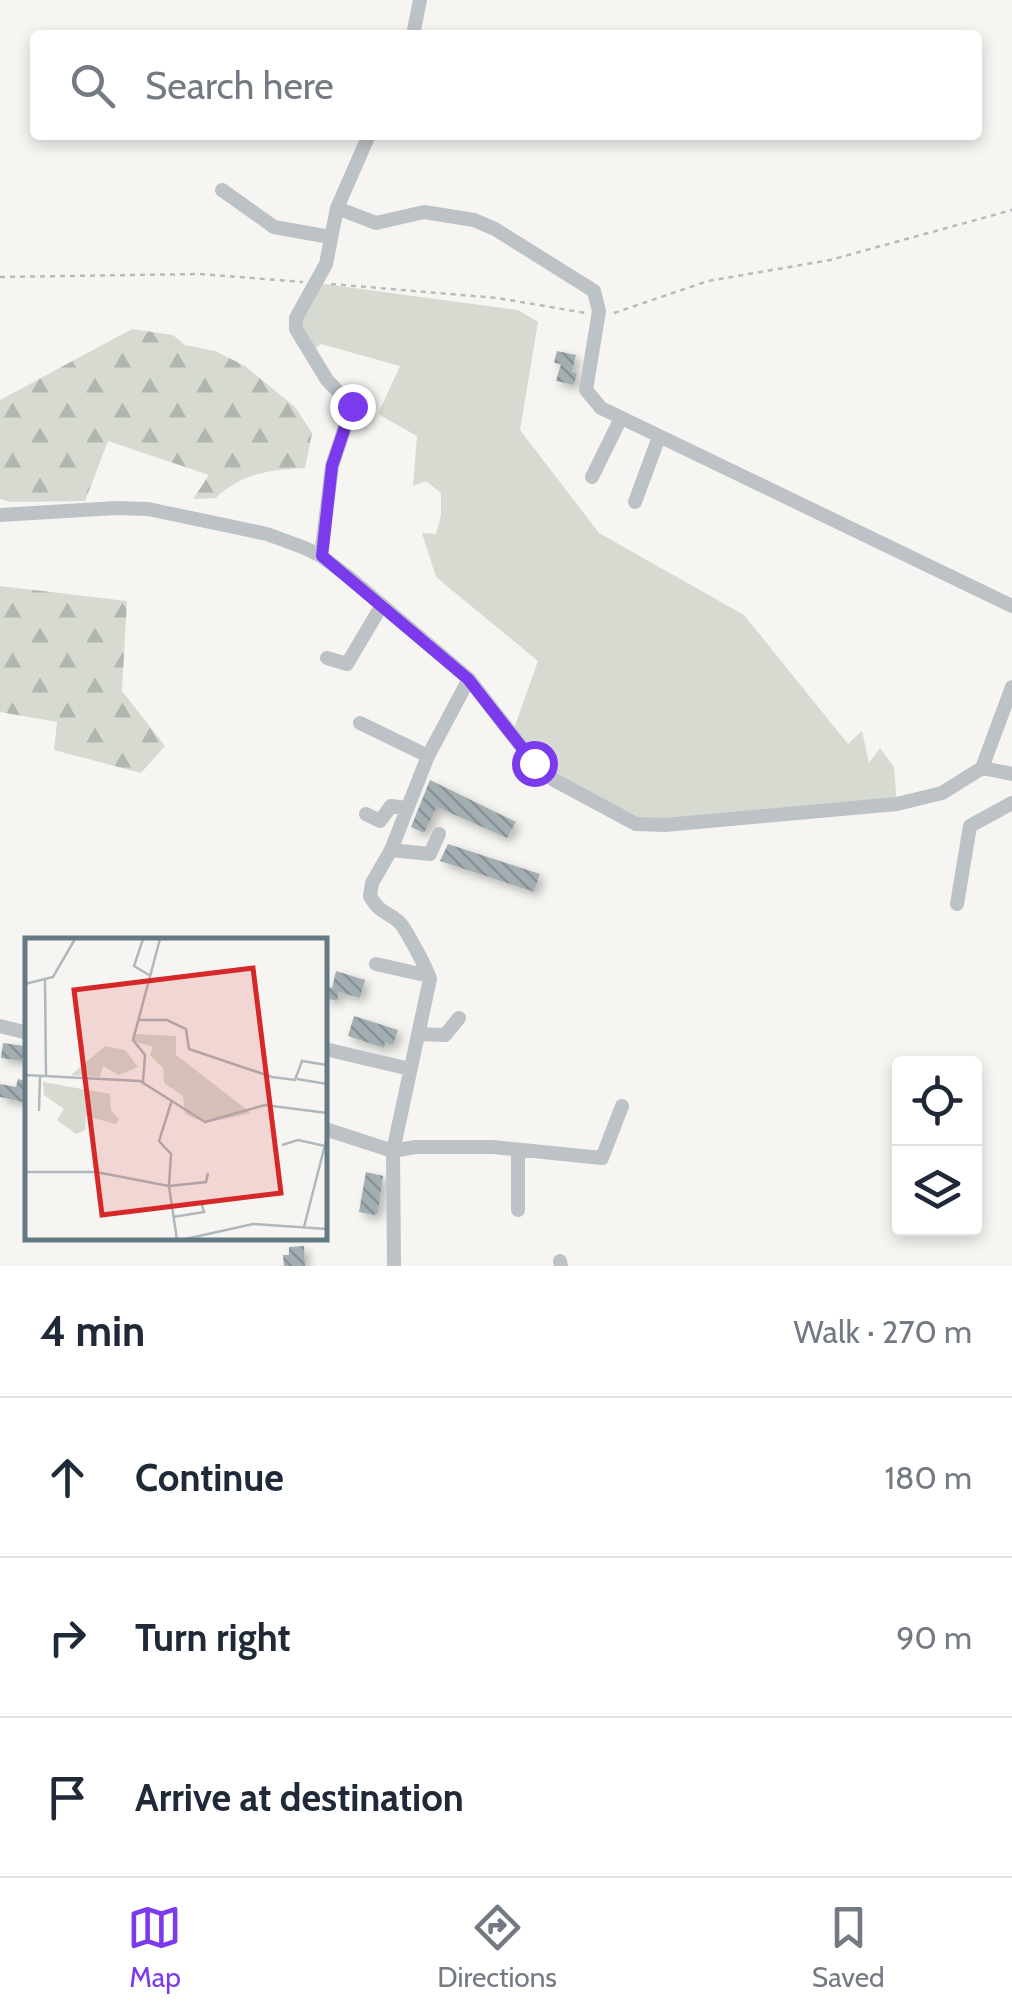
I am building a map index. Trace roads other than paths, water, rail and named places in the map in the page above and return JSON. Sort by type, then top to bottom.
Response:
[{"type":"street","points":[[413,30],[420,0]]},
{"type":"street","points":[[322,556],[332,466],[352,406],[327,380],[296,328],[296,318],[320,278],[337,208],[367,140]]},
{"type":"street","points":[[222,190],[274,227],[330,237]]},
{"type":"street","points":[[337,208],[376,223],[424,212],[474,220],[495,229],[594,291],[599,308],[586,390],[601,408],[1012,606]]},
{"type":"street","points":[[592,476],[621,418]]},
{"type":"street","points":[[634,502],[659,437]]},
{"type":"street","points":[[0,516],[116,508],[148,510],[266,534],[322,556],[468,679],[543,772],[645,826],[897,804],[942,793],[982,768],[1012,687]]},
{"type":"street","points":[[327,658],[347,664],[382,605]]},
{"type":"street","points":[[394,1266],[392,1150],[429,976],[401,923],[380,912],[370,896],[428,756],[468,679]]},
{"type":"street","points":[[360,723],[428,756]]},
{"type":"street","points":[[982,768],[1012,774]]},
{"type":"street","points":[[956,904],[970,826],[1012,804]]},
{"type":"street","points":[[366,814],[380,821],[391,806],[406,808]]},
{"type":"street","points":[[391,850],[430,854],[439,834]]},
{"type":"street","points":[[376,964],[429,976]]},
{"type":"street","points":[[418,1034],[445,1034],[459,1018]]},
{"type":"street","points":[[0,1026],[25,1033]]},
{"type":"street","points":[[328,1050],[410,1070]]},
{"type":"street","points":[[328,1131],[392,1150],[518,1150],[602,1158],[622,1106]]},
{"type":"street","points":[[518,1150],[518,1210]]}]
